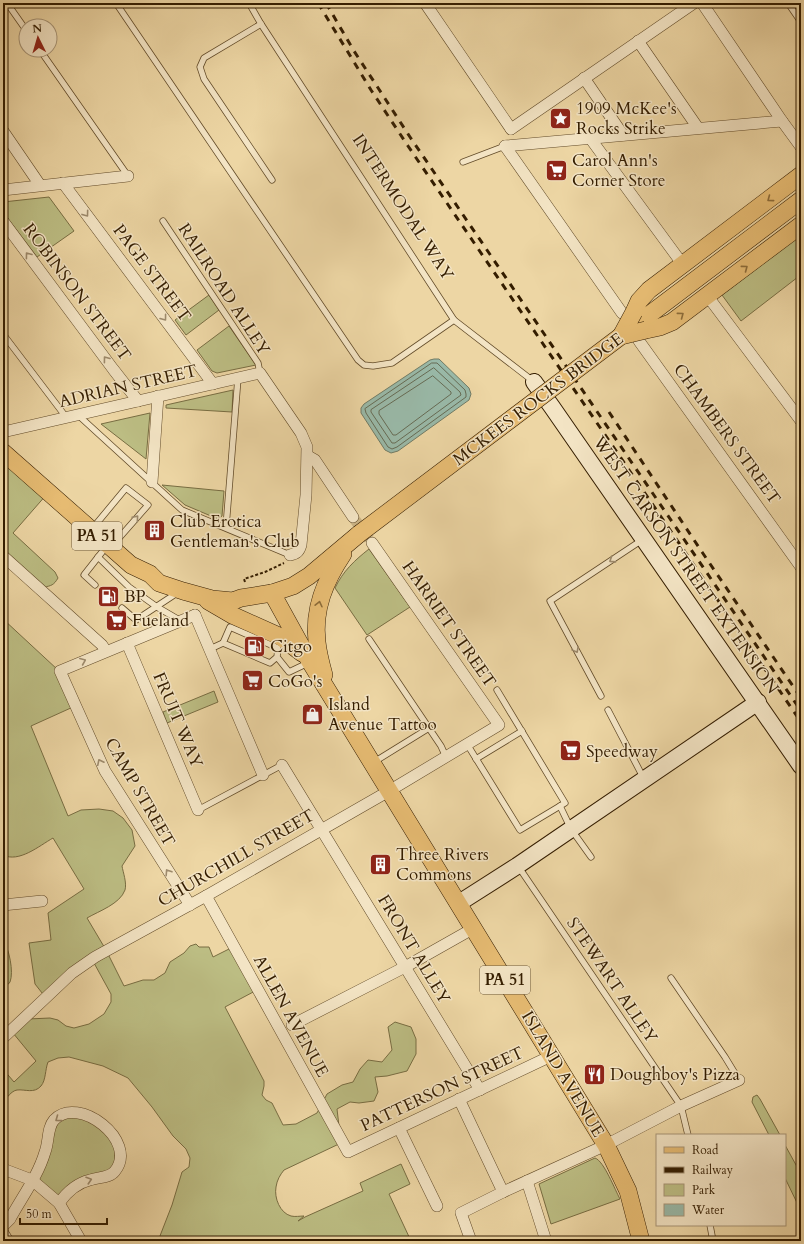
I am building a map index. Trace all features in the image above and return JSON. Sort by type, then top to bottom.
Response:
[{"type":"main road","points":[[801,175],[649,290],[628,312],[633,335],[672,322],[801,225]]},
{"type":"main road","name":"MCKEES ROCKS BRIDGE","points":[[272,593],[294,586],[362,539],[633,335],[801,200]]},
{"type":"main road","name":"PA 51","points":[[3,452],[91,530],[105,550],[150,574],[159,583],[198,595],[234,601],[243,590]]},
{"type":"main road","points":[[327,689],[317,643],[316,620],[318,609],[328,578],[362,539]]},
{"type":"main road","name":"PA 51","points":[[150,574],[161,574],[213,590],[235,592],[243,590],[272,593]]},
{"type":"main road","name":"ISLAND AVENUE","points":[[272,593],[309,661],[459,903],[606,1145],[628,1191],[641,1241]]},
{"type":"main road","points":[[198,595],[231,621],[281,637],[297,648],[309,661]]},
{"type":"street","points":[[425,3],[510,129]]},
{"type":"street","points":[[505,146],[510,129],[694,3]]},
{"type":"street","points":[[702,3],[801,147]]},
{"type":"street","points":[[638,42],[698,128]]},
{"type":"street","points":[[584,78],[623,135]]},
{"type":"street","points":[[505,146],[782,121]]},
{"type":"street","points":[[3,131],[40,185]]},
{"type":"street","points":[[590,138],[678,258]]},
{"type":"street","points":[[505,146],[628,312]]},
{"type":"street","points":[[3,190],[128,176]]},
{"type":"street","name":"PAGE STREET","points":[[63,183],[213,384]]},
{"type":"street","name":"ROBINSON STREET","points":[[3,221],[138,401]]},
{"type":"street","points":[[712,302],[801,421]]},
{"type":"street","name":"CHAMBERS STREET","points":[[633,335],[801,567]]},
{"type":"street","points":[[260,373],[301,433],[307,447],[306,495],[301,545],[300,550],[296,554],[290,555]]},
{"type":"street","name":"ADRIAN STREET","points":[[3,432],[260,373]]},
{"type":"street","name":"INTERMODAL WAY","points":[[534,382],[552,407]]},
{"type":"street","points":[[152,482],[158,396]]},
{"type":"street","name":"WEST CARSON STREET EXTENSION","points":[[552,407],[801,766]]},
{"type":"street","points":[[308,456],[315,460],[353,517]]},
{"type":"street","name":"HARRIET STREET","points":[[362,539],[499,725]]},
{"type":"street","points":[[3,556],[102,645],[106,651],[195,615]]},
{"type":"street","points":[[198,595],[195,615],[263,775]]},
{"type":"street","name":"FRUIT WAY","points":[[127,643],[198,810]]},
{"type":"street","name":"CAMP STREET","points":[[106,651],[60,670],[104,771],[190,905]]},
{"type":"street","points":[[459,903],[517,866],[758,702]]},
{"type":"street","name":"CHURCHILL STREET","points":[[3,1038],[72,974],[95,957],[206,896],[390,791],[499,725]]},
{"type":"street","name":"FRONT ALLEY","points":[[282,765],[480,1090]]},
{"type":"street","name":"ALLEN AVENUE","points":[[206,896],[348,1152]]},
{"type":"street","points":[[3,905],[42,901]]},
{"type":"street","points":[[292,1025],[405,967],[474,928]]},
{"type":"street","name":"PATTERSON STREET","points":[[348,1152],[551,1056]]},
{"type":"street","points":[[471,1241],[460,1214],[527,1180],[606,1145],[681,1106],[739,1080]]},
{"type":"street","points":[[460,1099],[503,1192]]},
{"type":"street","points":[[3,1227],[10,1219],[46,1152],[51,1126],[54,1120],[68,1113],[93,1118],[108,1128],[115,1137],[119,1148],[120,1161],[115,1171],[109,1176],[89,1180],[74,1187],[65,1194],[59,1203]]},
{"type":"street","points":[[399,1128],[437,1206]]},
{"type":"street","points":[[3,1169],[32,1180],[59,1203],[81,1241]]},
{"type":"street","points":[[527,1180],[546,1241]]},
{"type":"lane","points":[[7,3],[18,19]]},
{"type":"lane","points":[[116,3],[358,360],[364,365],[373,366],[392,363],[454,320]]},
{"type":"lane","name":"INTERMODAL WAY","points":[[249,3],[261,24],[454,320],[534,382]]},
{"type":"lane","points":[[788,3],[801,22]]},
{"type":"lane","points":[[261,24],[204,58],[200,67],[204,79],[272,180]]},
{"type":"lane","points":[[46,58],[128,176]]},
{"type":"lane","points":[[462,162],[505,146]]},
{"type":"lane","name":"RAILROAD ALLEY","points":[[163,221],[258,363],[260,373]]},
{"type":"lane","points":[[3,334],[66,418]]},
{"type":"lane","points":[[226,527],[238,378]]},
{"type":"lane","points":[[78,415],[182,510],[226,527],[290,555]]},
{"type":"lane","points":[[91,530],[126,488],[148,505],[105,550],[84,576],[95,585]]},
{"type":"lane","points":[[601,696],[550,601],[644,539]]},
{"type":"lane","points":[[105,550],[129,586],[157,607],[181,621]]},
{"type":"lane","points":[[122,608],[136,620],[181,590]]},
{"type":"lane","points":[[210,649],[223,643],[231,621],[278,648],[277,657],[270,663],[223,643]]},
{"type":"lane","points":[[369,639],[441,746],[446,757]]},
{"type":"lane","points":[[277,657],[289,672],[309,661]]},
{"type":"lane","points":[[467,744],[520,830],[565,803],[497,690]]},
{"type":"lane","points":[[608,710],[644,780]]},
{"type":"lane","points":[[372,763],[429,728]]},
{"type":"lane","points":[[476,759],[522,731]]},
{"type":"lane","points":[[198,810],[282,765]]},
{"type":"lane","points":[[560,806],[571,829],[591,857]]},
{"type":"lane","name":"STEWART ALLEY","points":[[517,866],[681,1106],[688,1134]]},
{"type":"lane","points":[[671,978],[726,1057],[739,1080]]},
{"type":"lane","points":[[710,1226],[713,1241]]},
{"type":"lane","points":[[3,1227],[11,1241]]},
{"type":"path","points":[[243,590],[244,579],[282,565],[288,560],[290,555]]},
{"type":"green space","points":[[49,197],[74,231],[37,257],[3,212],[3,202]]},
{"type":"green space","points":[[801,235],[801,280],[798,277],[741,321],[722,295]]},
{"type":"green space","points":[[209,295],[219,310],[186,335],[175,320]]},
{"type":"green space","points":[[229,326],[256,365],[217,373],[212,371],[197,350]]},
{"type":"green space","points":[[233,390],[232,412],[166,408],[166,405]]},
{"type":"green space","points":[[150,413],[146,459],[101,424]]},
{"type":"green space","points":[[3,455],[47,494],[13,533],[55,572],[58,578],[54,584],[50,586],[44,587],[3,550]]},
{"type":"green space","points":[[162,485],[224,491],[222,516],[218,519],[185,505]]},
{"type":"green space","points":[[369,549],[410,607],[367,635],[335,588],[350,566]]},
{"type":"green space","points":[[3,619],[58,670],[73,707],[31,726],[68,816],[81,810],[99,809],[113,811],[123,818],[132,830],[135,846],[122,866],[126,884],[122,895],[114,903],[87,918],[106,950],[46,998],[35,984],[29,943],[51,940],[48,913],[84,889],[53,838],[22,855],[9,857],[3,855]]},
{"type":"green space","points":[[214,691],[218,702],[167,723],[163,712]]},
{"type":"green space","points":[[3,940],[9,954],[11,978],[10,982],[3,989]]},
{"type":"green space","points":[[196,944],[199,947],[209,947],[213,957],[233,947],[257,990],[225,1007],[264,1081],[262,1095],[266,1100],[272,1103],[283,1125],[296,1124],[317,1113],[327,1094],[342,1085],[353,1082],[360,1069],[368,1060],[382,1062],[392,1050],[388,1027],[395,1022],[411,1027],[416,1039],[416,1054],[407,1071],[387,1076],[375,1077],[378,1092],[374,1101],[359,1103],[350,1102],[337,1109],[341,1143],[284,1170],[276,1184],[276,1196],[284,1212],[291,1216],[304,1216],[298,1221],[363,1191],[360,1183],[401,1164],[410,1184],[389,1194],[411,1241],[258,1241],[246,1238],[237,1241],[158,1241],[172,1205],[182,1172],[189,1167],[190,1158],[186,1149],[173,1136],[128,1078],[103,1066],[69,1057],[58,1058],[48,1062],[44,1081],[41,1086],[32,1091],[17,1090],[11,1093],[3,1102],[3,1069],[14,1082],[36,1061],[13,1033],[28,1019],[50,1018],[58,1020],[66,1026],[74,1028],[89,1024],[104,1014],[111,1002],[111,994],[94,963],[108,954],[124,986],[143,980],[154,980],[165,973],[170,962],[184,953],[190,946]]},
{"type":"green space","points":[[757,1095],[760,1099],[779,1134],[768,1134],[752,1102],[753,1097]]},
{"type":"green space","points":[[75,1113],[115,1137],[115,1171],[89,1180],[59,1203],[32,1180],[51,1126]]},
{"type":"green space","points":[[786,1147],[801,1174],[801,1216],[800,1209],[786,1180]]},
{"type":"green space","points":[[595,1158],[606,1170],[620,1199],[551,1224],[539,1184]]},
{"type":"water","points":[[439,359],[469,388],[471,394],[469,400],[398,451],[391,453],[385,450],[361,413],[361,408],[364,404],[430,360]]},
{"type":"tunnel","points":[[353,517],[372,543]]},
{"type":"railway","points":[[318,3],[371,90],[408,146],[801,722]]},
{"type":"railway","points":[[326,3],[354,51],[410,137],[801,711]]},
{"type":"railway","points":[[609,412],[801,698]]},
{"type":"place","name":"1909 McKee's Rocks Strike","points":[[560,118]]},
{"type":"place","name":"Carol Ann's Corner Store","points":[[557,170]]},
{"type":"place","name":"Club Erotica Gentleman's Club","points":[[154,531]]},
{"type":"place","name":"BP","points":[[109,596]]},
{"type":"place","name":"Fueland","points":[[117,620]]},
{"type":"place","name":"Citgo","points":[[254,646]]},
{"type":"place","name":"CoGo's","points":[[253,681]]},
{"type":"place","name":"Island Avenue Tattoo","points":[[312,714]]},
{"type":"place","name":"Speedway","points":[[571,751]]},
{"type":"place","name":"Three Rivers Commons","points":[[381,864]]},
{"type":"place","name":"Doughboy's Pizza","points":[[595,1074]]}]
